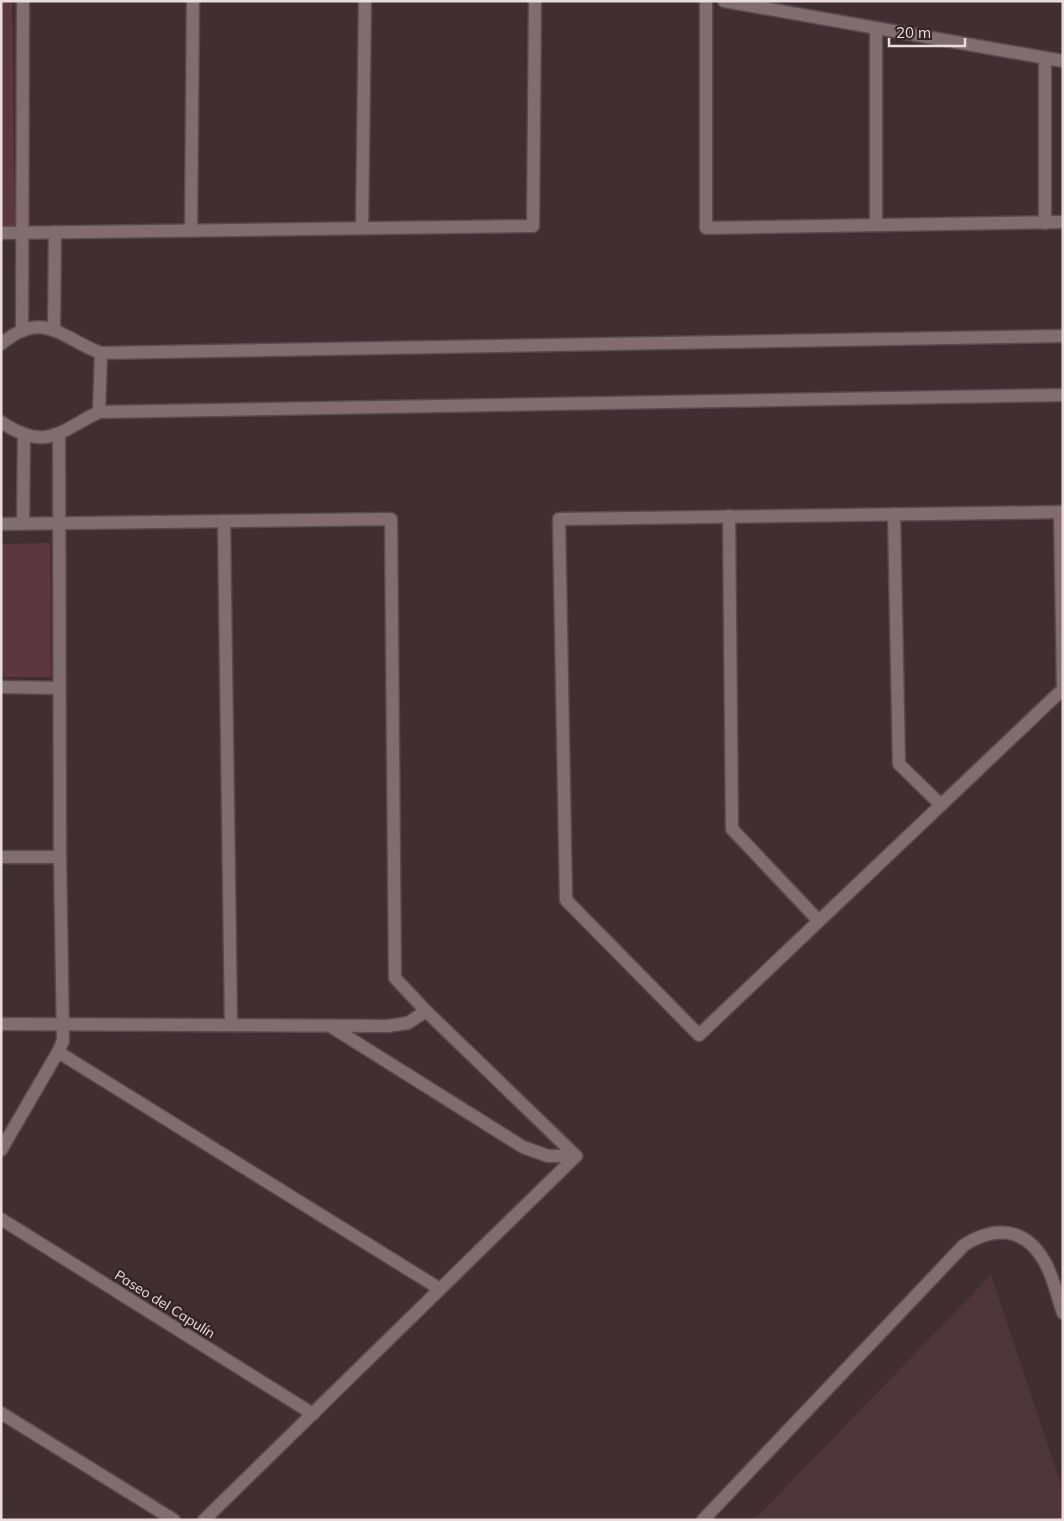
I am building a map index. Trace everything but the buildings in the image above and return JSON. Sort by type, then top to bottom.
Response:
[{"type":"street","points":[[22,330],[23,1]]},
{"type":"street","points":[[191,230],[193,1]]},
{"type":"street","points":[[362,228],[365,1]]},
{"type":"street","points":[[1,233],[533,226],[536,1]]},
{"type":"street","points":[[706,1],[706,228],[1063,222]]},
{"type":"street","points":[[724,1],[1063,61]]},
{"type":"street","points":[[876,28],[876,225]]},
{"type":"street","points":[[1045,58],[1045,222]]},
{"type":"street","points":[[54,328],[55,232]]},
{"type":"street","points":[[1,344],[22,330],[38,327],[54,328],[86,347],[101,353],[1063,336]]},
{"type":"street","points":[[99,412],[101,353]]},
{"type":"street","points":[[1,422],[24,435],[42,438],[59,435],[99,412],[1063,395]]},
{"type":"street","points":[[23,523],[24,435]]},
{"type":"street","points":[[1,1150],[63,1041],[60,857],[59,435]]},
{"type":"street","points":[[1062,512],[1063,689],[699,1036],[566,900],[559,519],[1062,512]]},
{"type":"street","points":[[894,514],[899,764],[940,805]]},
{"type":"street","points":[[729,516],[732,830],[819,921]]},
{"type":"street","points":[[1,524],[391,518],[395,978],[426,1011],[576,1156]]},
{"type":"street","points":[[224,521],[230,1025]]},
{"type":"street","points":[[1,687],[59,688]]},
{"type":"street","points":[[1,857],[60,857]]},
{"type":"street","points":[[1,1024],[388,1026],[408,1023],[426,1011]]},
{"type":"street","points":[[330,1026],[523,1147],[548,1156],[576,1156]]},
{"type":"street","points":[[58,1052],[440,1289]]},
{"type":"street","points":[[204,1520],[576,1156]]},
{"type":"street","name":"Paseo del Capulín","points":[[1,1219],[313,1414]]},
{"type":"street","points":[[703,1520],[964,1245],[979,1235],[998,1231],[1014,1234],[1032,1244],[1044,1260],[1063,1313]]},
{"type":"street","points":[[1,1414],[174,1520]]},
{"type":"shaded area","points":[[2,1],[12,1],[15,226],[1,226]]},
{"type":"shaded area","points":[[50,543],[51,677],[1,677],[1,544]]},
{"type":"shaded area","points":[[991,1275],[1063,1491],[1063,1520],[754,1520]]}]
